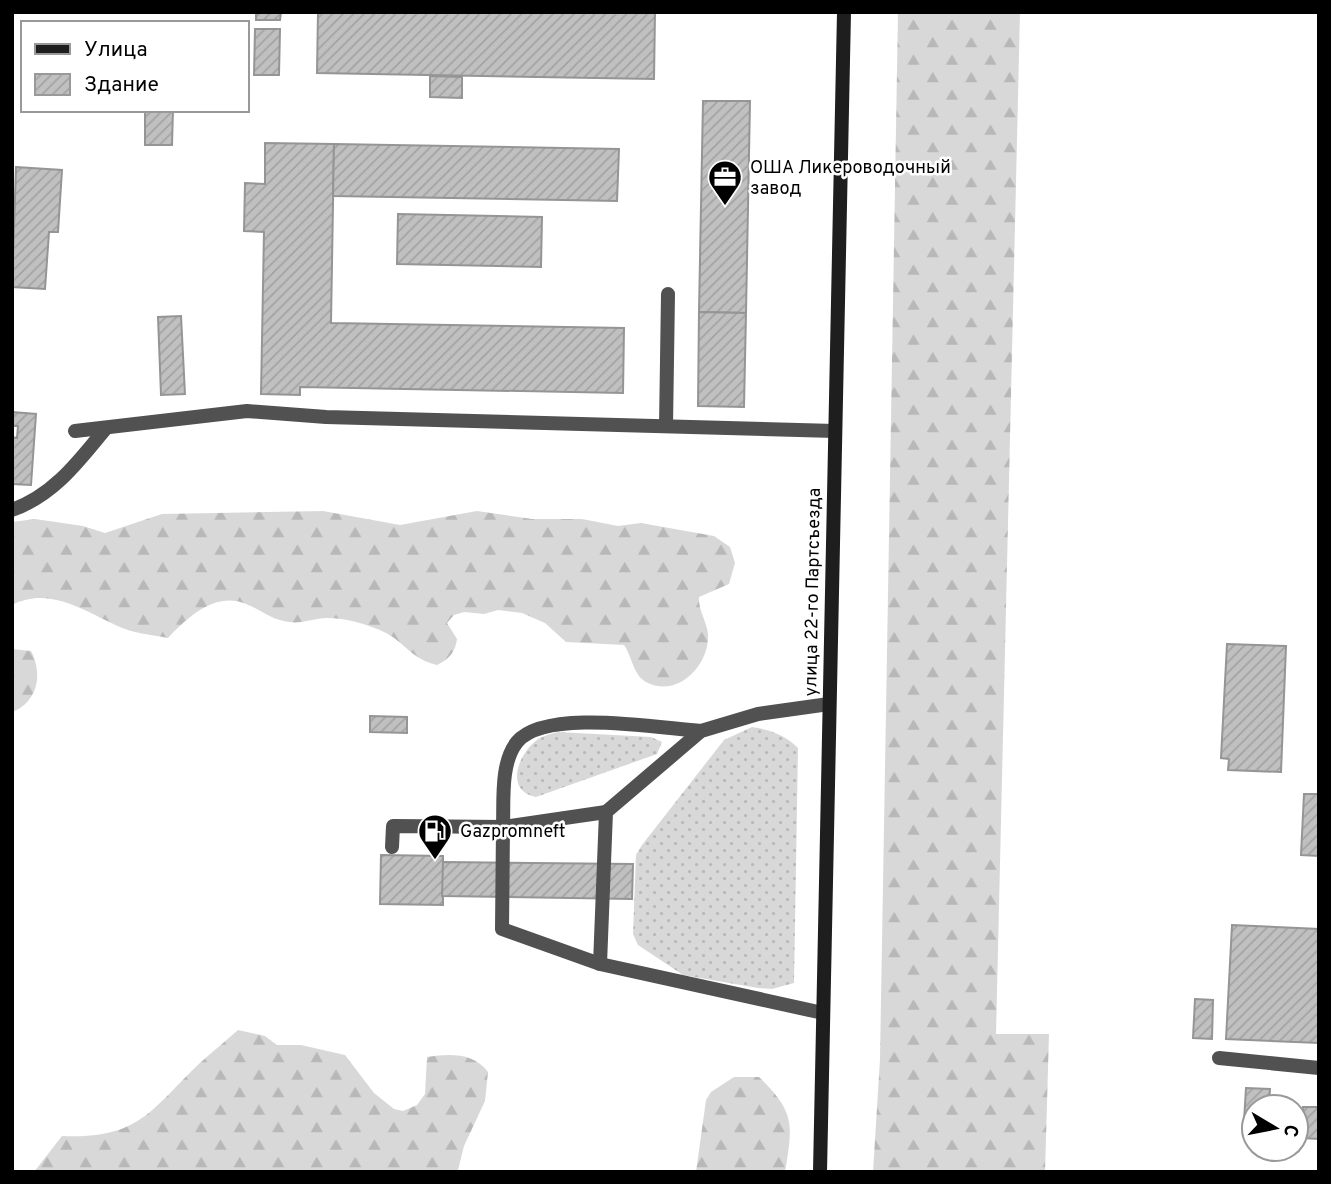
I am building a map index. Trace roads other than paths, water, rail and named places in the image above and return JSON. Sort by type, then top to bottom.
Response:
[{"type":"main road","name":"улица 22-го Партсъезда","points":[[820,1172],[844,12]]},
{"type":"lane","points":[[666,426],[668,294]]},
{"type":"lane","points":[[75,431],[247,411],[326,417],[835,431]]},
{"type":"lane","points":[[12,510],[33,503],[69,474],[106,428]]},
{"type":"lane","points":[[823,1013],[600,964],[502,929],[503,827],[507,766],[516,742],[537,727],[563,721],[701,731],[758,714],[829,704]]},
{"type":"lane","points":[[392,847],[393,826],[503,827],[606,813],[701,731]]},
{"type":"lane","points":[[600,964],[606,813]]},
{"type":"lane","points":[[1219,1058],[1319,1068]]},
{"type":"place","name":"ОША Ликероводочный завод","points":[[725,207]]},
{"type":"place","name":"Gazpromneft","points":[[435,861]]}]
